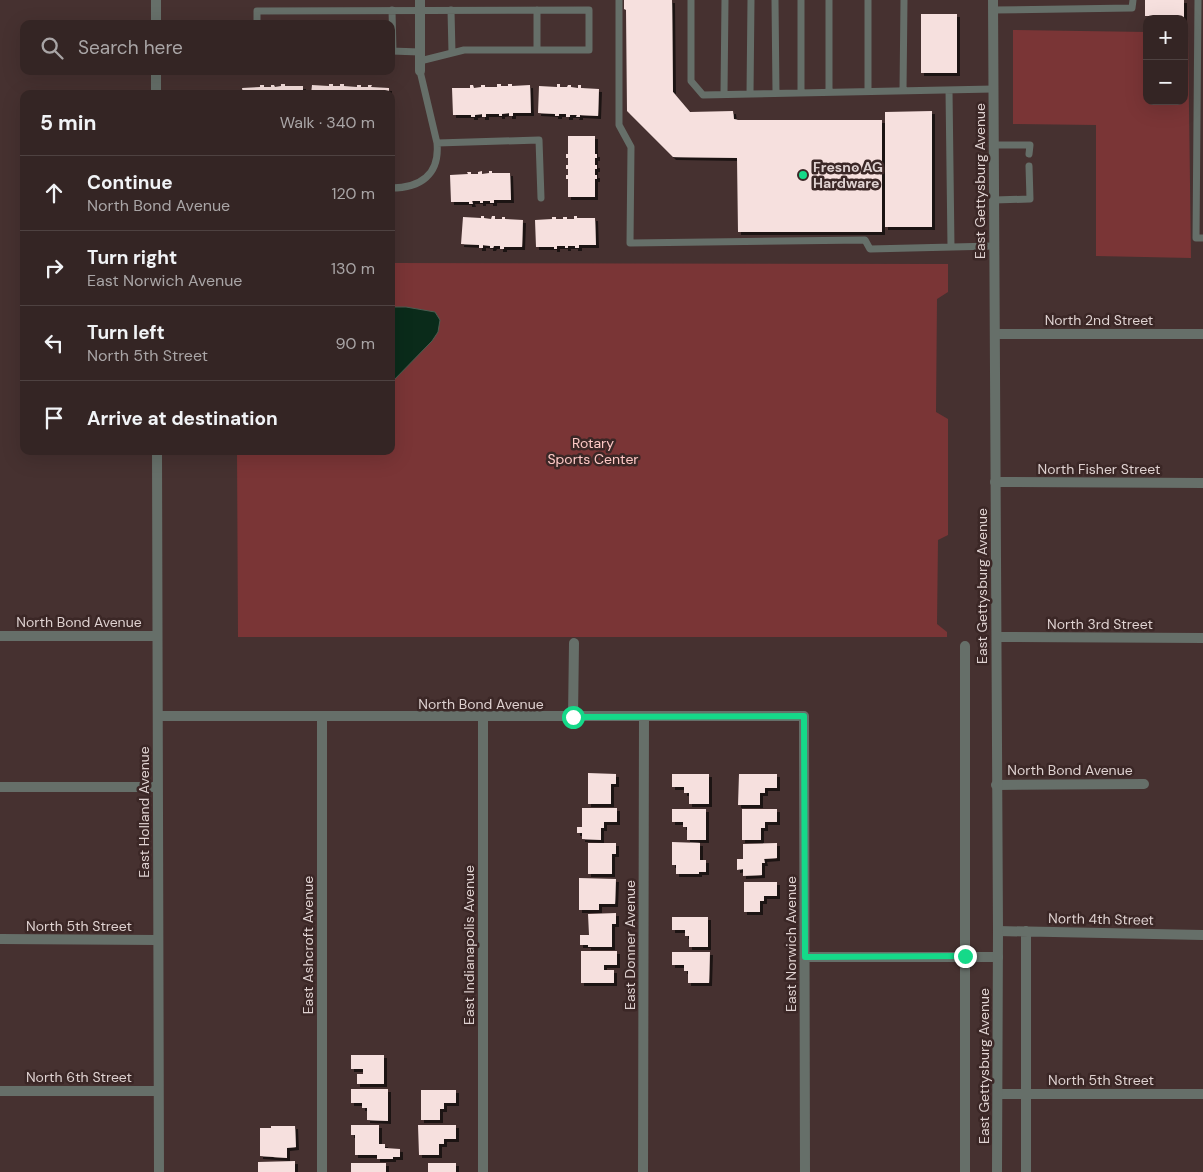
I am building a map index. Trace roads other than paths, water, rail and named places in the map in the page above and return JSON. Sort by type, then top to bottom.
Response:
[{"type":"street","points":[[156,0],[156,20]]},
{"type":"street","points":[[420,5],[420,61]]},
{"type":"street","name":"East Gettysburg Avenue","points":[[993,5],[997,637],[997,1172]]},
{"type":"street","points":[[156,75],[156,90]]},
{"type":"street","name":"North 2nd Street","points":[[995,334],[1203,334]]},
{"type":"street","name":"East Holland Avenue","points":[[157,455],[159,1172]]},
{"type":"street","name":"North Fisher Street","points":[[995,482],[1203,483]]},
{"type":"street","name":"North Bond Avenue","points":[[0,636],[157,636]]},
{"type":"street","name":"North 3rd Street","points":[[997,637],[1203,638]]},
{"type":"street","points":[[573,717],[574,643]]},
{"type":"street","name":"East Gettysburg Avenue","points":[[965,646],[965,1172]]},
{"type":"street","name":"North Bond Avenue","points":[[158,716],[804,716]]},
{"type":"street","name":"East Norwich Avenue","points":[[804,716],[805,1172]]},
{"type":"street","name":"East Ashcroft Avenue","points":[[322,717],[322,1172]]},
{"type":"street","name":"East Indianapolis Avenue","points":[[483,717],[483,1172]]},
{"type":"street","name":"East Donner Avenue","points":[[643,1172],[644,717]]},
{"type":"street","name":"North Bond Avenue","points":[[996,785],[1144,784]]},
{"type":"street","points":[[0,787],[157,787]]},
{"type":"street","name":"North 4th Street","points":[[998,931],[1203,935]]},
{"type":"street","points":[[1026,932],[1026,1172]]},
{"type":"street","name":"North 5th Street","points":[[0,939],[158,940]]},
{"type":"street","points":[[805,957],[998,956]]},
{"type":"street","name":"North 6th Street","points":[[0,1091],[158,1091]]},
{"type":"street","name":"North 5th Street","points":[[998,1094],[1203,1094]]},
{"type":"lane","points":[[619,0],[619,125],[631,148],[630,243],[865,240],[870,249],[994,246]]},
{"type":"lane","points":[[691,0],[691,81],[703,95],[993,89]]},
{"type":"lane","points":[[724,94],[725,0]]},
{"type":"lane","points":[[750,94],[751,0]]},
{"type":"lane","points":[[775,0],[776,93]]},
{"type":"lane","points":[[801,0],[801,93]]},
{"type":"lane","points":[[829,0],[829,92]]},
{"type":"lane","points":[[868,0],[868,91]]},
{"type":"lane","points":[[903,90],[904,0]]},
{"type":"lane","points":[[993,5],[1132,8],[1132,0]]},
{"type":"lane","points":[[1198,0],[1201,106],[1196,238],[1203,238]]},
{"type":"lane","points":[[257,20],[257,10],[392,10],[420,5],[451,10],[589,10],[589,50],[464,50],[420,61],[395,52]]},
{"type":"lane","points":[[392,10],[392,20]]},
{"type":"lane","points":[[451,10],[452,53]]},
{"type":"lane","points":[[537,10],[537,50]]},
{"type":"lane","points":[[395,188],[410,187],[422,182],[431,172],[436,161],[437,144],[420,61]]},
{"type":"lane","points":[[949,90],[951,247]]},
{"type":"lane","points":[[437,144],[539,140],[541,198]]},
{"type":"lane","points":[[993,145],[1030,145],[1029,154]]},
{"type":"lane","points":[[994,200],[1030,199],[1029,166]]},
{"type":"place","name":"Fresno AG Hardware","points":[[803,175]]},
{"type":"park label","name":"Rotary Sports Center","points":[[593,452]]}]
